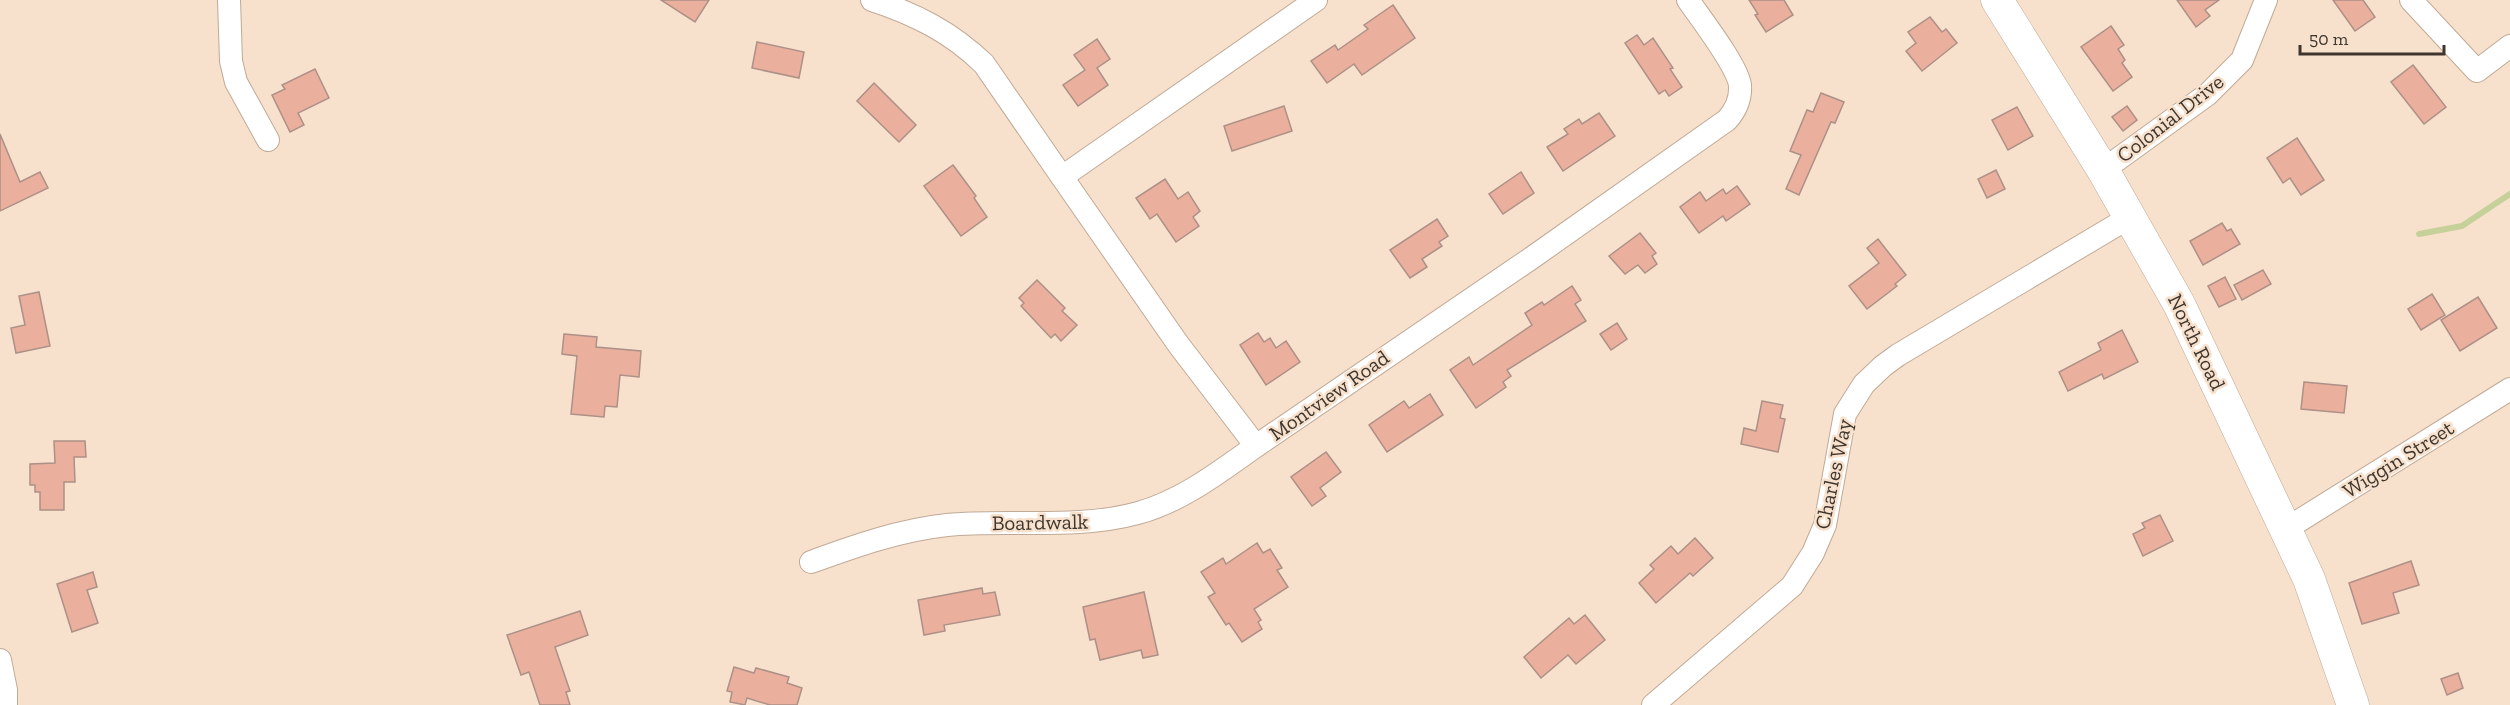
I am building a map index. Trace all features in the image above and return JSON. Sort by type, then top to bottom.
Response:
[{"type":"main road","name":"North Road","points":[[1997,0],[2103,170],[2179,304],[2286,529],[2319,606],[2353,705]]},
{"type":"street","points":[[229,0],[231,61],[236,82],[268,140]]},
{"type":"street","name":"Montview Road","points":[[872,0],[922,19],[959,41],[984,64],[1178,344],[1256,446],[1533,257],[1727,120],[1738,104],[1740,92],[1738,79],[1688,0]]},
{"type":"street","points":[[1062,177],[1316,0]]},
{"type":"street","name":"Colonial Drive","points":[[2103,170],[2208,93],[2242,60],[2266,0]]},
{"type":"street","points":[[2411,0],[2477,71],[2510,46]]},
{"type":"street","name":"Charles Way","points":[[1653,705],[1778,600],[1803,570],[1825,525],[1842,422],[1850,403],[1864,384],[1899,355],[2130,217]]},
{"type":"street","name":"Wiggin Street","points":[[2286,529],[2510,389]]},
{"type":"street","name":"Boardwalk","points":[[811,562],[872,541],[921,529],[949,525],[1101,521],[1140,513],[1187,492],[1256,446]]},
{"type":"street","points":[[0,660],[6,690],[6,705]]},
{"type":"building","points":[[661,0],[709,0],[695,22]]},
{"type":"building","points":[[1749,0],[1784,0],[1793,15],[1766,32]]},
{"type":"building","points":[[2177,0],[2219,0],[2205,10],[2210,16],[2196,27]]},
{"type":"building","points":[[2333,0],[2363,0],[2375,17],[2355,31]]},
{"type":"building","points":[[1393,5],[1415,38],[1362,75],[1354,64],[1327,83],[1311,61],[1335,45],[1338,50],[1368,29],[1364,25]]},
{"type":"building","points":[[1930,17],[1942,32],[1946,29],[1957,43],[1922,71],[1906,51],[1916,43],[1908,32]]},
{"type":"building","points":[[2111,26],[2124,45],[2118,49],[2125,60],[2122,63],[2132,77],[2113,91],[2081,47]]},
{"type":"building","points":[[1637,35],[1644,45],[1653,38],[1673,68],[1670,69],[1682,87],[1669,96],[1665,90],[1659,94],[1625,43]]},
{"type":"building","points":[[1097,39],[1110,59],[1097,68],[1108,85],[1078,106],[1063,85],[1085,70],[1074,55]]},
{"type":"building","points":[[757,42],[804,52],[799,78],[752,68]]},
{"type":"building","points":[[2413,65],[2446,107],[2424,124],[2391,82]]},
{"type":"building","points":[[315,69],[329,98],[298,113],[304,125],[290,132],[272,95],[285,89],[282,85]]},
{"type":"building","points":[[874,83],[916,125],[899,142],[857,101]]},
{"type":"building","points":[[1821,93],[1844,102],[1835,123],[1831,122],[1799,195],[1786,189],[1801,155],[1790,151],[1807,110],[1813,112]]},
{"type":"building","points":[[1284,106],[1292,131],[1232,151],[1224,126]]},
{"type":"building","points":[[2127,106],[2137,120],[2123,131],[2112,117]]},
{"type":"building","points":[[2017,107],[2033,136],[2008,150],[1992,120]]},
{"type":"building","points":[[1599,113],[1615,136],[1563,171],[1547,147],[1568,134],[1564,129],[1579,119],[1582,124]]},
{"type":"building","points":[[0,134],[20,182],[40,172],[48,188],[0,211]]},
{"type":"building","points":[[2297,138],[2324,180],[2301,195],[2290,178],[2283,183],[2267,158]]},
{"type":"building","points":[[953,165],[976,196],[974,198],[987,217],[961,236],[924,186]]},
{"type":"building","points":[[1996,170],[2005,189],[1987,198],[1978,179]]},
{"type":"building","points":[[1521,172],[1534,193],[1503,214],[1489,194]]},
{"type":"building","points":[[1165,179],[1178,199],[1188,192],[1200,211],[1193,217],[1199,226],[1176,242],[1157,214],[1150,219],[1136,198]]},
{"type":"building","points":[[1737,186],[1750,204],[1726,221],[1723,216],[1699,233],[1680,207],[1700,192],[1706,201],[1723,189],[1726,194]]},
{"type":"building","points":[[1437,219],[1448,236],[1439,242],[1442,246],[1422,259],[1427,267],[1410,278],[1390,250]]},
{"type":"building","points":[[2222,223],[2227,231],[2231,229],[2240,244],[2203,265],[2190,241]]},
{"type":"building","points":[[1640,233],[1656,253],[1652,256],[1657,264],[1645,273],[1638,265],[1625,274],[1609,256]]},
{"type":"building","points":[[1878,239],[1906,275],[1895,284],[1897,286],[1867,309],[1849,286],[1879,263],[1867,248]]},
{"type":"building","points":[[2263,270],[2271,284],[2242,300],[2234,285]]},
{"type":"building","points":[[2225,277],[2236,299],[2219,307],[2208,286]]},
{"type":"building","points":[[1037,280],[1065,308],[1062,311],[1077,325],[1061,341],[1055,334],[1051,338],[1021,306],[1024,303],[1019,298]]},
{"type":"building","points":[[1572,286],[1581,300],[1575,304],[1586,321],[1507,370],[1511,376],[1503,382],[1506,387],[1476,408],[1450,370],[1469,357],[1473,365],[1532,325],[1525,313],[1542,302],[1544,305]]},
{"type":"building","points":[[39,292],[50,346],[16,353],[11,328],[25,325],[19,296]]},
{"type":"building","points":[[2432,294],[2445,315],[2421,330],[2408,309]]},
{"type":"building","points":[[2478,297],[2497,328],[2460,351],[2441,320]]},
{"type":"building","points":[[1617,323],[1627,339],[1611,350],[1600,334]]},
{"type":"building","points":[[2122,330],[2138,362],[2104,379],[2102,374],[2068,391],[2059,372],[2101,350],[2098,343]]},
{"type":"building","points":[[1258,333],[1264,342],[1270,338],[1276,348],[1286,341],[1300,362],[1266,385],[1240,345]]},
{"type":"building","points":[[564,334],[597,337],[596,347],[641,351],[639,377],[620,375],[617,407],[605,406],[604,417],[571,414],[577,356],[562,354]]},
{"type":"building","points":[[2304,382],[2347,386],[2344,413],[2301,409]]},
{"type":"building","points":[[1430,394],[1443,415],[1387,452],[1369,425],[1404,401],[1409,408]]},
{"type":"building","points":[[1762,401],[1783,405],[1780,418],[1785,419],[1778,452],[1741,444],[1744,428],[1756,431]]},
{"type":"building","points":[[54,441],[85,441],[86,457],[74,457],[75,482],[64,482],[64,510],[40,510],[40,492],[35,492],[35,485],[30,485],[30,464],[55,463]]},
{"type":"building","points":[[1326,452],[1341,472],[1320,488],[1326,496],[1312,506],[1291,477]]},
{"type":"building","points":[[2160,515],[2173,541],[2143,556],[2133,534],[2145,528],[2142,523]]},
{"type":"building","points":[[1695,538],[1713,558],[1693,576],[1690,573],[1656,603],[1639,583],[1654,569],[1650,565],[1671,546],[1678,554]]},
{"type":"building","points":[[1257,543],[1263,553],[1270,549],[1282,568],[1277,570],[1288,587],[1254,609],[1261,620],[1258,622],[1262,629],[1242,642],[1229,623],[1226,625],[1208,597],[1215,593],[1201,572],[1223,558],[1226,564]]},
{"type":"building","points":[[2411,561],[2419,585],[2393,593],[2399,613],[2362,624],[2349,583]]},
{"type":"building","points":[[93,572],[97,587],[87,590],[98,623],[72,632],[57,584]]},
{"type":"building","points":[[982,588],[983,594],[995,592],[1000,615],[944,625],[945,631],[924,635],[918,600]]},
{"type":"building","points":[[1144,592],[1158,655],[1143,658],[1141,650],[1100,660],[1095,639],[1090,640],[1083,607]]},
{"type":"building","points":[[580,611],[588,635],[555,647],[570,691],[566,692],[570,705],[540,705],[529,672],[521,675],[507,635]]},
{"type":"building","points":[[1585,615],[1605,640],[1576,664],[1568,655],[1541,678],[1524,657],[1569,618],[1574,624]]},
{"type":"building","points":[[734,667],[754,673],[756,668],[789,677],[787,683],[802,688],[797,705],[770,705],[747,698],[745,705],[730,702],[732,692],[727,691]]},
{"type":"building","points":[[2458,673],[2463,688],[2447,695],[2441,679]]},
{"type":"waterway","points":[[2419,234],[2462,226],[2510,194]]}]
